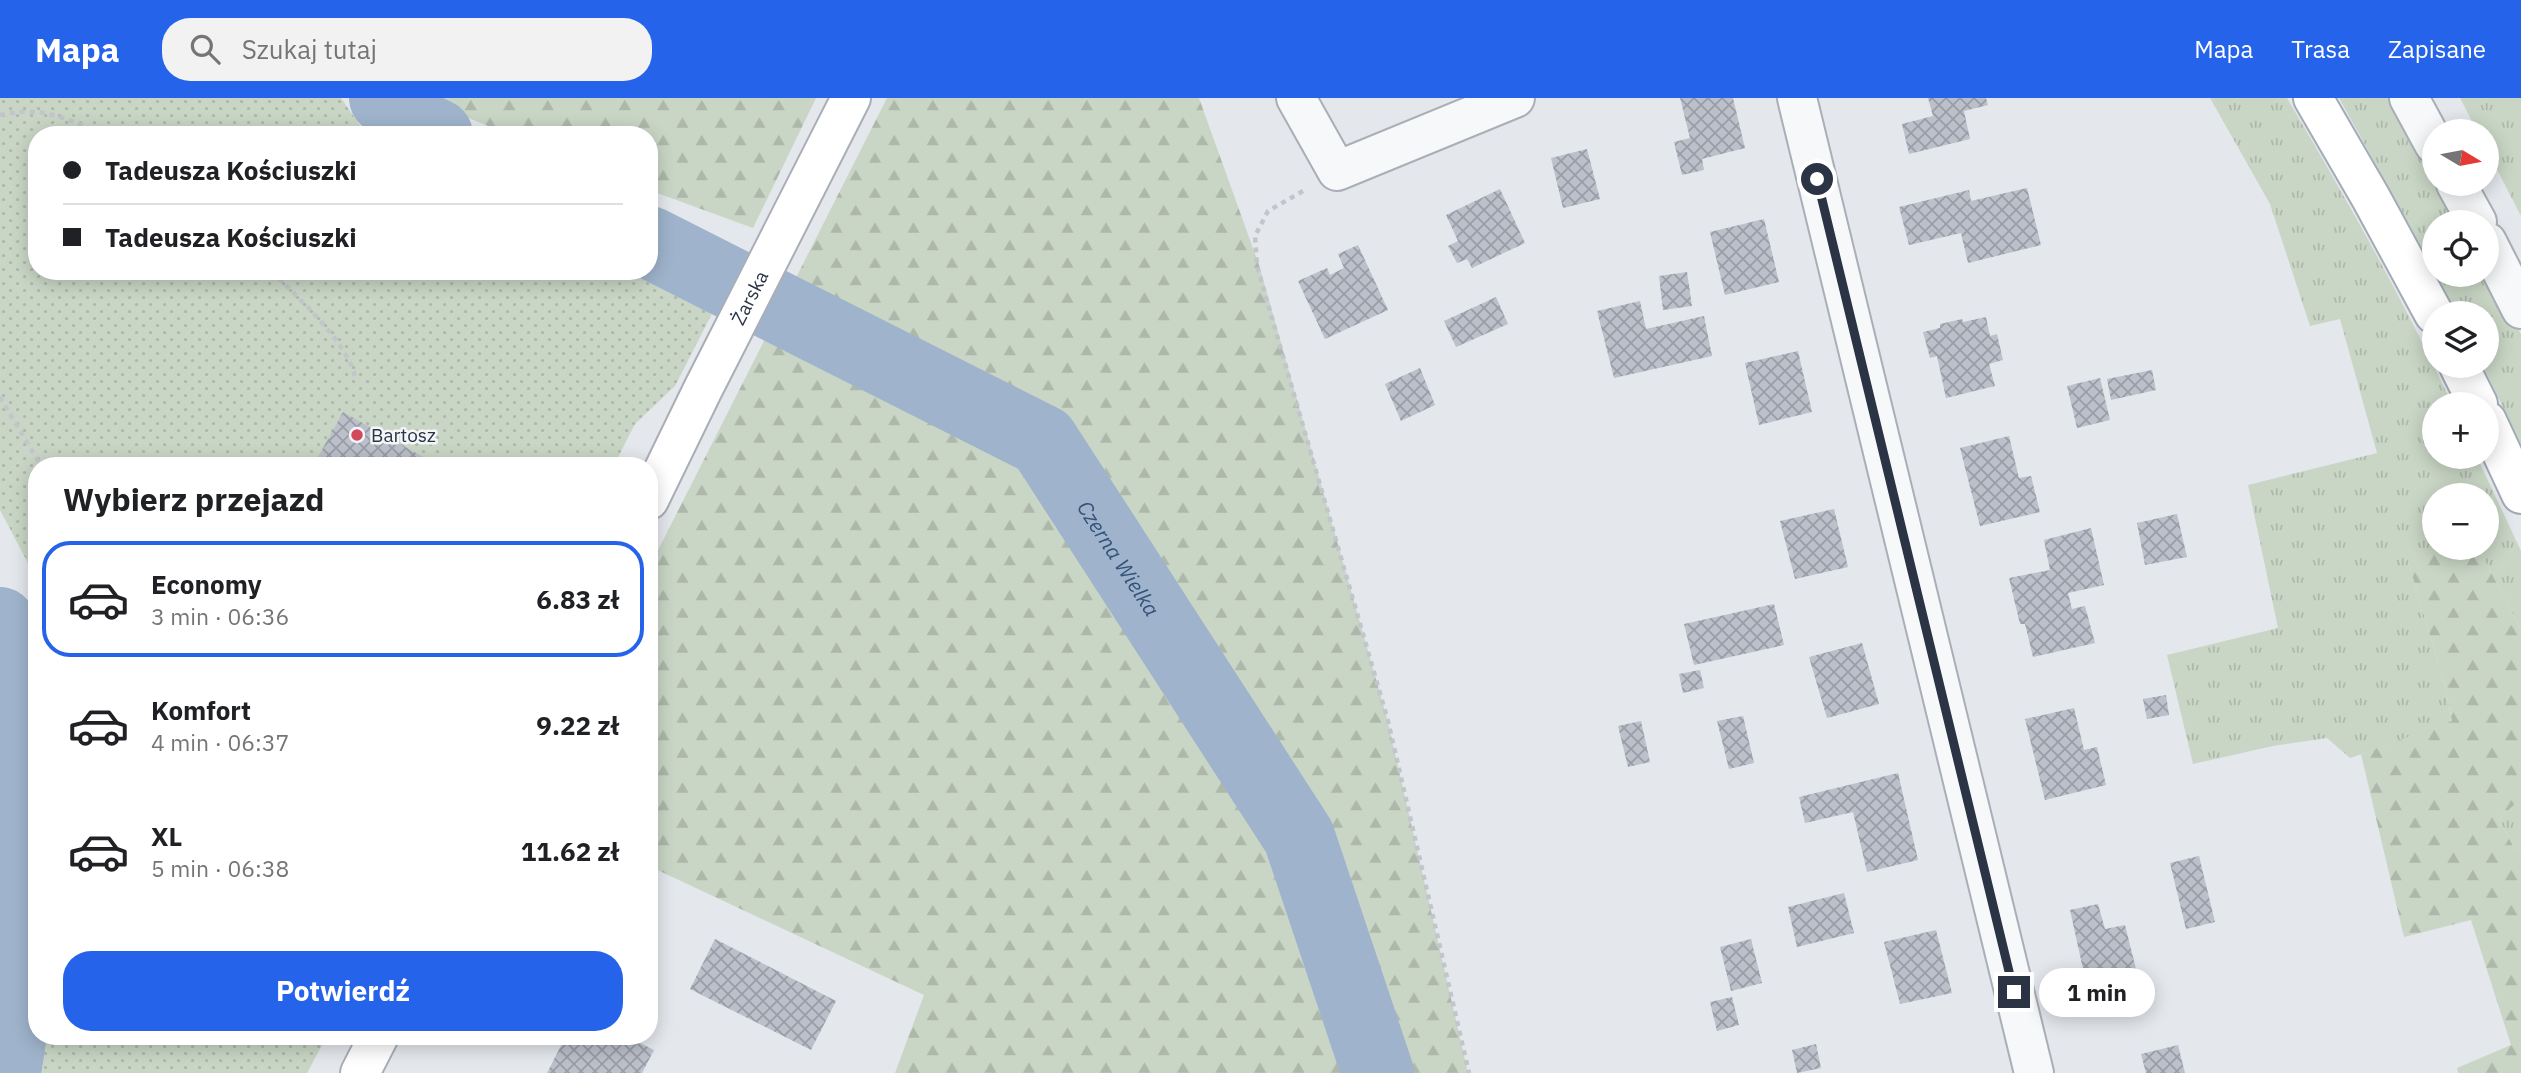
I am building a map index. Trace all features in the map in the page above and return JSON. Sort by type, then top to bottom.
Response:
[{"type":"street","name":"Żarska","points":[[658,482],[806,182],[851,98]]},
{"type":"street","points":[[1296,98],[1337,171],[1515,98]]},
{"type":"street","points":[[1797,98],[2034,1073]]},
{"type":"street","points":[[2314,98],[2427,301]]},
{"type":"street","points":[[2409,98],[2422,122]]},
{"type":"street","points":[[2499,266],[2521,309]]},
{"type":"street","points":[[2499,447],[2521,494]]},
{"type":"street","points":[[360,1073],[374,1045]]},
{"type":"path","points":[[0,115],[35,111],[54,114],[81,126]]},
{"type":"path","points":[[1337,171],[1268,211],[1255,236],[1257,266],[1388,721],[1469,1073]]},
{"type":"path","points":[[280,280],[342,348],[354,368],[356,380]]},
{"type":"path","points":[[0,397],[36,457]]},
{"type":"green space","points":[[0,98],[341,98],[361,126],[28,126],[28,280],[658,280],[658,273],[719,300],[675,386],[635,424],[618,457],[28,457],[28,563],[0,510]]},
{"type":"green space","points":[[420,98],[816,98],[753,228],[658,193],[658,126],[488,126]]},
{"type":"green space","points":[[887,98],[1199,98],[1259,265],[1387,718],[1468,1073],[895,1073],[924,995],[658,870],[658,550]]},
{"type":"green space","points":[[2210,98],[2287,98],[2394,287],[2422,343],[2422,378],[2439,378],[2446,392],[2422,392],[2422,469],[2483,469],[2489,483],[2422,483],[2422,559],[2408,561],[2445,686],[2452,722],[2350,758],[2327,738],[2273,746],[2193,764],[2167,655],[2278,628],[2248,485],[2377,453],[2340,319],[2310,326],[2270,204]]},
{"type":"green space","points":[[2339,98],[2395,98],[2422,149],[2422,196],[2447,196],[2454,210],[2422,210],[2422,247]]},
{"type":"green space","points":[[2460,98],[2521,98],[2521,216],[2499,173],[2499,119],[2471,119]]},
{"type":"green space","points":[[2443,287],[2496,287],[2521,334],[2521,444],[2499,399],[2499,392],[2496,392],[2489,378],[2499,378],[2499,301],[2450,301]]},
{"type":"green space","points":[[2499,504],[2521,551],[2521,630],[2485,560],[2499,560]]},
{"type":"green space","points":[[2422,557],[2422,560],[2485,560],[2521,630],[2521,804],[2515,804],[2499,819],[2513,846],[2521,852],[2521,1073],[2459,1073],[2457,1068],[2511,1045],[2471,920],[2404,937],[2361,754],[2452,721],[2445,686],[2408,561]]},
{"type":"green space","points":[[2515,804],[2521,804],[2521,852],[2513,846],[2499,819]]},
{"type":"green space","points":[[44,1045],[322,1045],[307,1073],[42,1073]]},
{"type":"building","points":[[1680,98],[1733,98],[1745,148],[1702,159],[1704,170],[1682,175],[1674,142],[1690,138]]},
{"type":"building","points":[[1928,98],[1986,98],[1988,105],[1964,111],[1970,139],[1909,154],[1902,124],[1933,116]]},
{"type":"building","points":[[1587,149],[1600,199],[1563,208],[1551,158]]},
{"type":"building","points":[[2027,188],[2041,245],[1968,263],[1961,233],[1909,245],[1899,207],[1969,190],[1971,201]]},
{"type":"building","points":[[1500,189],[1525,243],[1472,268],[1467,259],[1457,263],[1448,246],[1458,241],[1446,215]]},
{"type":"building","points":[[1764,219],[1779,282],[1725,295],[1710,232]]},
{"type":"building","points":[[1358,245],[1388,310],[1325,339],[1298,281],[1327,268],[1330,275],[1344,268],[1338,254]]},
{"type":"building","points":[[1687,272],[1692,306],[1663,310],[1659,276]]},
{"type":"building","points":[[1496,297],[1508,324],[1456,347],[1444,321]]},
{"type":"building","points":[[1640,301],[1646,329],[1704,316],[1712,356],[1614,378],[1597,311]]},
{"type":"building","points":[[1986,317],[1990,336],[1997,334],[2003,360],[1989,364],[1995,386],[1946,398],[1937,356],[1930,358],[1923,332],[1940,328],[1940,324]]},
{"type":"building","points":[[1798,351],[1812,412],[1759,425],[1745,363]]},
{"type":"building","points":[[1420,368],[1435,405],[1401,421],[1385,384]]},
{"type":"building","points":[[2152,370],[2156,390],[2111,400],[2107,379]]},
{"type":"building","points":[[2100,378],[2110,420],[2077,428],[2067,386]]},
{"type":"building","name":"Bartosz","points":[[343,412],[423,457],[318,457]]},
{"type":"building","points":[[2009,436],[2019,478],[2031,476],[2040,512],[1980,526],[1960,448]]},
{"type":"building","points":[[1834,509],[1848,567],[1795,579],[1780,521]]},
{"type":"building","points":[[2177,514],[2187,557],[2145,565],[2137,523]]},
{"type":"building","points":[[2091,528],[2104,585],[2068,593],[2072,609],[2085,606],[2095,643],[2033,657],[2025,624],[2020,624],[2009,578],[2050,570],[2044,540]]},
{"type":"building","points":[[1774,604],[1784,645],[1694,665],[1684,624]]},
{"type":"building","points":[[1862,643],[1879,704],[1827,718],[1809,657]]},
{"type":"building","points":[[1700,670],[1704,688],[1683,693],[1679,674]]},
{"type":"building","points":[[2166,695],[2169,715],[2147,719],[2143,699]]},
{"type":"building","points":[[2074,708],[2084,750],[2097,747],[2106,785],[2045,800],[2025,719]]},
{"type":"building","points":[[1743,716],[1754,763],[1729,769],[1717,721]]},
{"type":"building","points":[[1641,721],[1650,762],[1628,767],[1618,726]]},
{"type":"building","points":[[1898,773],[1918,860],[1867,872],[1853,812],[1805,823],[1799,797]]},
{"type":"building","points":[[2199,856],[2215,922],[2186,929],[2170,863]]},
{"type":"building","points":[[1844,893],[1854,933],[1797,947],[1788,907]]},
{"type":"building","points":[[2098,904],[2105,929],[2125,925],[2138,977],[2087,987],[2070,910]]},
{"type":"building","points":[[1936,930],[1952,993],[1900,1004],[1884,942]]},
{"type":"building","points":[[715,939],[836,1001],[811,1050],[690,989]]},
{"type":"building","points":[[1751,939],[1762,983],[1731,991],[1720,947]]},
{"type":"building","points":[[1732,997],[1739,1025],[1717,1031],[1710,1002]]},
{"type":"building","points":[[1816,1044],[1821,1068],[1797,1073],[1792,1050]]},
{"type":"building","points":[[561,1045],[644,1045],[654,1050],[642,1073],[547,1073]]},
{"type":"building","points":[[2178,1045],[2185,1073],[2146,1073],[2141,1054]]},
{"type":"waterway","name":"Czerna Wielka","points":[[385,98],[418,126]]},
{"type":"waterway","name":"Czerna Wielka","points":[[658,247],[1043,441],[1299,837],[1378,1073]]},
{"type":"waterway","name":"Czerna Wielka","points":[[0,623],[28,836]]},
{"type":"waterway","name":"Czerna Wielka","points":[[5,1073],[28,922]]},
{"type":"place","name":"Bartosz","points":[[357,435]]},
{"type":"route","points":[[1817,179],[2014,992]]}]
